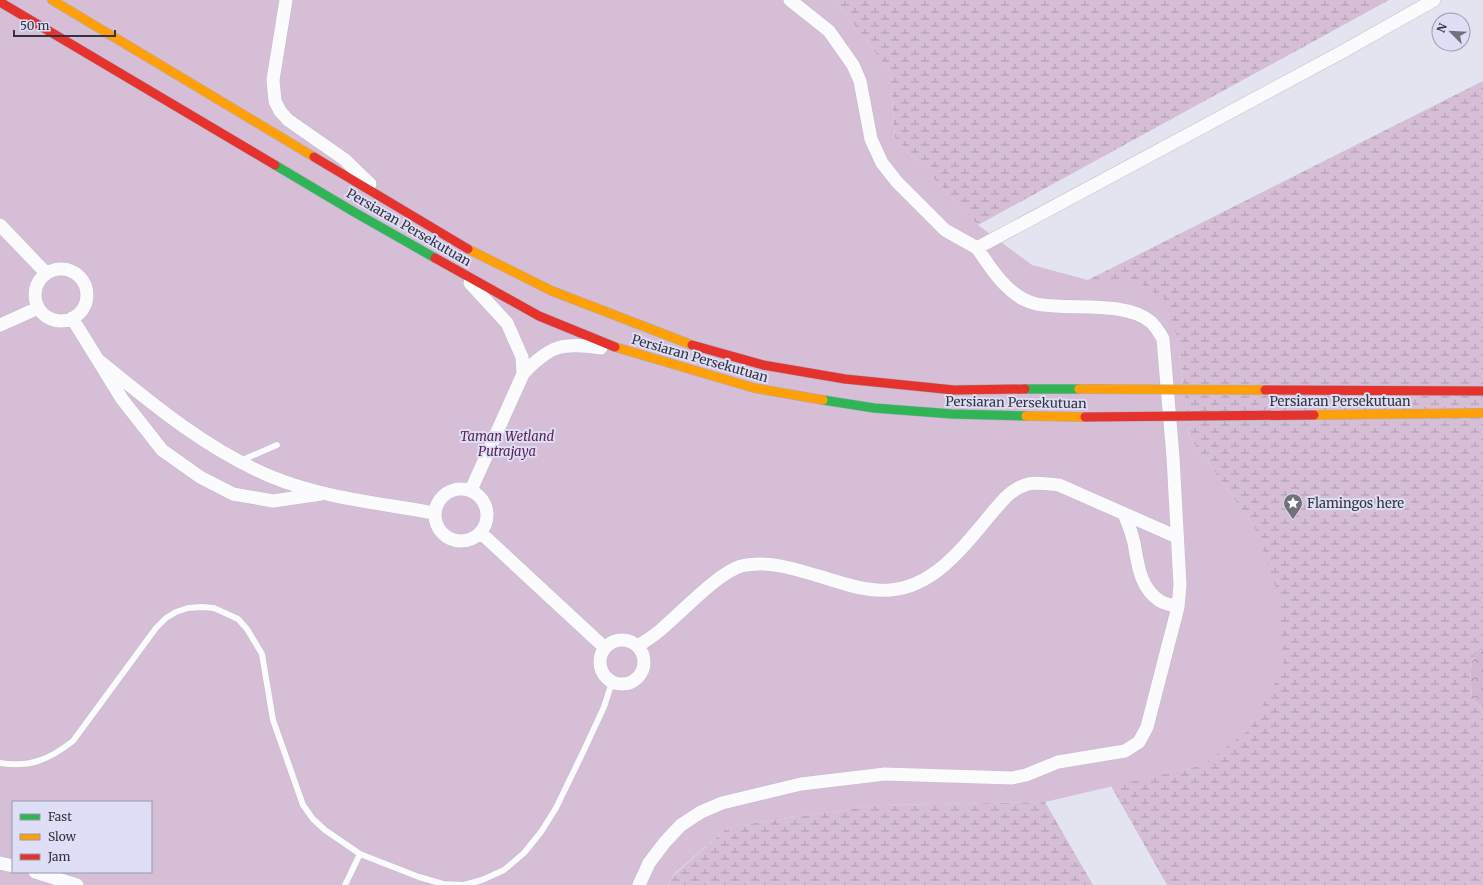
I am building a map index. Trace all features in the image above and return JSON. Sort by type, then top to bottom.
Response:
[{"type":"main road","name":"Persiaran Persekutuan","points":[[52,0],[456,243],[552,291],[683,343],[763,365],[845,379],[954,390],[1079,389],[1483,391]]},
{"type":"main road","name":"Persiaran Persekutuan","points":[[0,2],[348,208],[539,316],[619,348],[754,388],[874,408],[952,414],[1085,416],[1483,413]]},
{"type":"street","points":[[286,0],[273,80],[275,101],[280,111],[288,120],[344,159],[364,177],[383,200]]},
{"type":"street","points":[[639,885],[649,863],[681,824],[722,803],[801,784],[884,774],[1012,778],[1026,775],[1058,762],[1125,751],[1139,742],[1147,727],[1178,607],[1180,586],[1173,457],[1163,339],[1158,329],[1150,321],[1135,313],[1118,308],[1038,305],[1024,300],[1011,292],[999,280],[977,248],[945,230],[897,182],[882,162],[872,139],[860,81],[853,65],[829,31],[790,0]]},
{"type":"street","points":[[977,248],[1342,52],[1434,0]]},
{"type":"street","points":[[0,225],[46,273]]},
{"type":"street","points":[[57,269],[69,270],[79,277],[86,287],[86,299],[82,310],[72,318],[63,321],[53,320],[44,316],[38,308],[34,296],[37,283],[46,273],[57,269]]},
{"type":"street","points":[[458,270],[507,323],[522,358],[523,374]]},
{"type":"street","points":[[0,325],[38,308]]},
{"type":"street","points":[[72,318],[122,399],[162,450],[200,477],[233,494],[273,501],[324,494]]},
{"type":"street","points":[[471,490],[523,374],[535,361],[551,350],[568,345],[619,348]]},
{"type":"street","points":[[97,359],[143,396],[184,426],[238,462],[273,478],[324,494],[434,513]]},
{"type":"street","points":[[638,646],[664,628],[721,577],[740,567],[758,564],[790,567],[859,588],[893,591],[911,587],[930,578],[951,560],[1006,497],[1016,488],[1027,484],[1039,482],[1059,485],[1177,537]]},
{"type":"street","points":[[459,488],[471,490],[482,498],[487,509],[487,522],[481,533],[472,540],[461,542],[450,540],[441,533],[435,524],[434,513],[438,501],[447,492],[459,488]]},
{"type":"street","points":[[1124,514],[1134,542],[1140,575],[1150,592],[1161,601],[1178,607]]},
{"type":"street","points":[[481,533],[604,647]]},
{"type":"street","points":[[621,639],[630,641],[638,646],[644,655],[644,666],[640,675],[632,682],[622,685],[612,682],[604,676],[600,667],[600,656],[604,647],[621,639]]},
{"type":"street","points":[[0,863],[12,866]]},
{"type":"street","points":[[38,873],[77,885]]},
{"type":"lane","points":[[238,462],[277,444]]},
{"type":"lane","points":[[0,763],[12,765],[38,762],[50,758],[60,751],[73,741],[156,628],[166,618],[176,612],[188,608],[214,608],[238,619],[247,629],[262,654],[273,720],[304,805],[313,819],[325,830],[360,854],[418,877],[443,884],[464,885],[482,880],[504,870],[524,853],[541,832],[556,808],[604,707],[612,682]]},
{"type":"lane","points":[[345,885],[360,854]]},
{"type":"green space","name":"Taman Wetland Putrajaya","points":[[0,0],[835,0],[890,72],[895,138],[978,225],[1032,265],[1088,280],[1135,280],[1164,299],[1177,336],[1190,438],[1255,528],[1278,593],[1284,667],[1249,730],[1203,765],[1045,802],[879,805],[728,827],[675,873],[668,885],[0,885]]},
{"type":"green space","points":[[835,0],[1389,0],[978,225],[895,138],[890,72]]},
{"type":"green space","points":[[1483,81],[1483,645],[1474,655],[1471,677],[1472,698],[1483,708],[1483,885],[1167,885],[1111,786],[1203,765],[1255,528],[1190,438],[1177,336],[1088,280]]},
{"type":"green space","points":[[1483,645],[1483,708],[1472,698],[1471,669],[1474,655]]},
{"type":"green space","points":[[1045,802],[1093,885],[668,885],[675,874],[728,827],[879,805]]},
{"type":"traffic: fast","points":[[275,165],[435,258]]},
{"type":"traffic: fast","points":[[1025,389],[1079,389]]},
{"type":"traffic: fast","points":[[823,400],[874,408],[952,414],[1026,416]]},
{"type":"traffic: slow","points":[[52,0],[314,157]]},
{"type":"traffic: slow","points":[[468,249],[552,291],[692,345]]},
{"type":"traffic: slow","points":[[615,347],[754,388],[823,400]]},
{"type":"traffic: slow","points":[[1079,389],[1265,390]]},
{"type":"traffic: slow","points":[[1314,415],[1483,413]]},
{"type":"traffic: slow","points":[[1026,416],[1085,417]]},
{"type":"traffic: jam","points":[[0,2],[275,165]]},
{"type":"traffic: jam","points":[[314,157],[468,249]]},
{"type":"traffic: jam","points":[[435,258],[539,316],[615,347]]},
{"type":"traffic: jam","points":[[692,345],[763,365],[845,379],[954,390],[1025,389]]},
{"type":"traffic: jam","points":[[1265,390],[1483,391]]},
{"type":"traffic: jam","points":[[1085,417],[1314,415]]},
{"type":"place","name":"Flamingos here","points":[[1293,520]]}]
